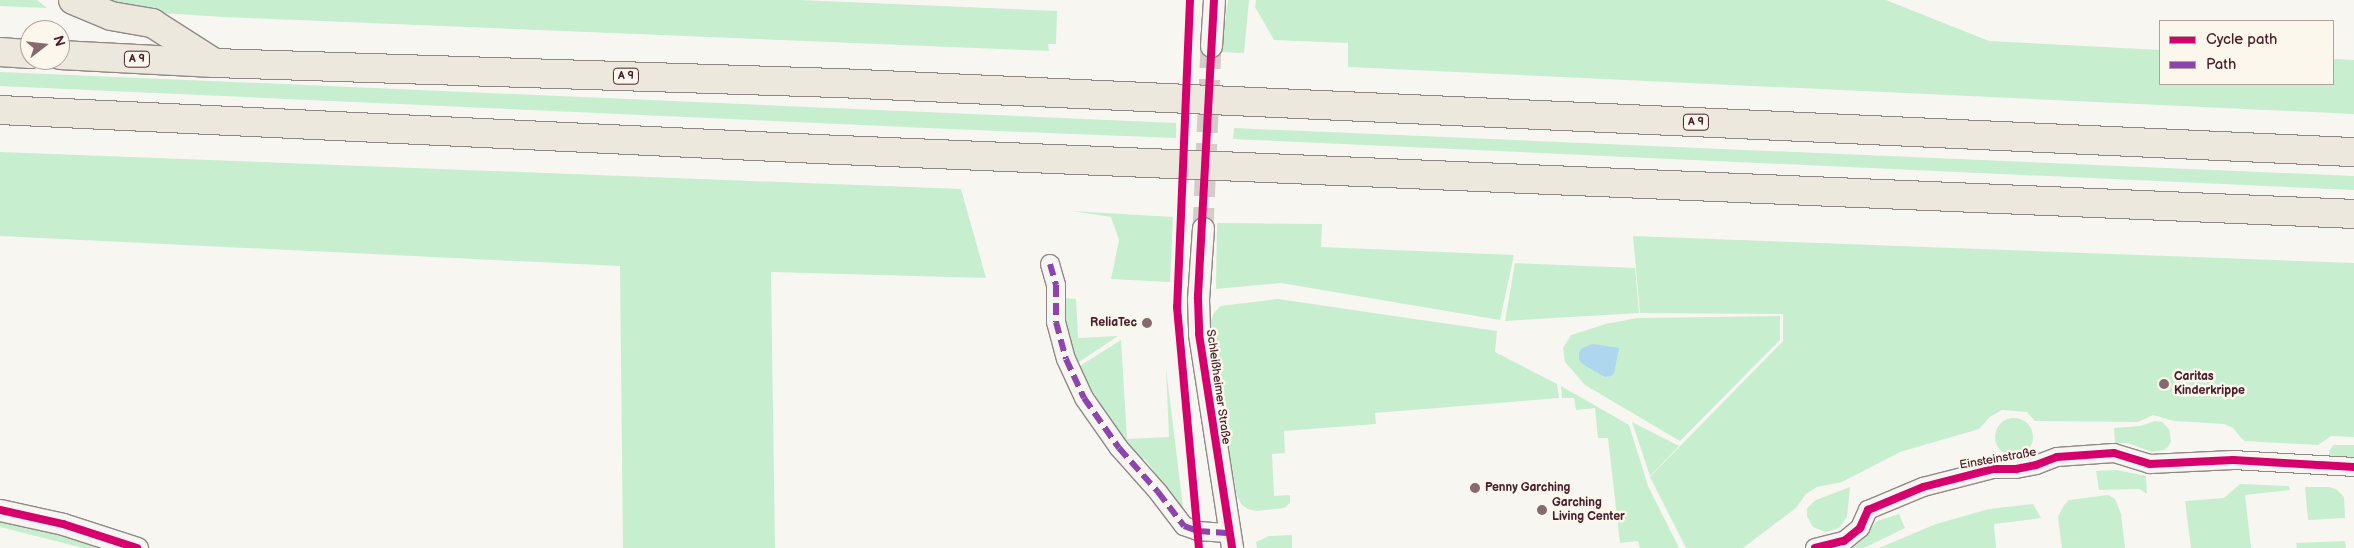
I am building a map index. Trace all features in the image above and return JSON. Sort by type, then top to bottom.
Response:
[{"type":"highway","points":[[73,0],[111,16],[152,23],[214,63]]},
{"type":"highway","points":[[0,52],[20,53]]},
{"type":"highway","name":"A 9","points":[[70,56],[214,63],[848,84],[2354,152]]},
{"type":"highway","points":[[0,110],[826,149],[2354,214]]},
{"type":"street","points":[[1211,46],[1214,0]]},
{"type":"street","name":"Schleißheimer Straße","points":[[1050,264],[1056,285],[1056,322],[1066,359],[1084,398],[1118,448],[1158,492],[1184,526],[1231,540],[1199,334],[1198,299],[1203,228]]},
{"type":"street","name":"Einsteinstraße","points":[[1816,548],[1844,541],[1860,528],[1868,510],[1923,487],[1993,469],[2016,469],[2036,465],[2057,457],[2114,453],[2150,464],[2233,460],[2354,467]]},
{"type":"street","points":[[0,510],[62,524],[137,548]]},
{"type":"green space","points":[[0,0],[37,0],[47,8],[0,6]]},
{"type":"green space","points":[[99,0],[799,0],[1057,11],[1056,44],[1048,44],[1049,51],[224,17],[159,13]]},
{"type":"green space","points":[[1228,0],[1249,0],[1244,53],[1221,52]]},
{"type":"green space","points":[[1256,0],[1886,0],[1989,41],[2159,50],[2159,85],[2334,85],[2334,59],[2354,60],[2354,114],[1348,67],[1348,43],[1274,40],[1255,7]]},
{"type":"green space","points":[[0,72],[1176,123],[1176,138],[0,86]]},
{"type":"green space","points":[[1234,128],[2354,176],[2354,190],[1233,139]]},
{"type":"green space","points":[[0,152],[961,189],[986,278],[771,272],[775,548],[623,548],[620,266],[0,236]]},
{"type":"green space","points":[[1071,211],[1173,217],[1170,282],[1111,279],[1119,240],[1111,217]]},
{"type":"green space","points":[[1217,223],[1322,224],[1321,247],[1514,255],[1500,320],[1281,283],[1216,289]]},
{"type":"green space","points":[[1633,236],[2354,263],[2354,437],[2331,436],[2318,445],[2244,441],[2233,428],[2224,424],[2174,421],[2153,415],[2138,422],[2035,421],[2027,412],[2002,410],[1990,417],[1979,429],[1900,452],[1842,482],[1817,487],[1806,494],[1796,508],[1743,548],[1686,548],[1650,477],[1783,341],[1783,314],[1640,313]]},
{"type":"green space","points":[[1515,263],[1635,268],[1639,313],[1505,321]]},
{"type":"green space","points":[[1064,298],[1076,299],[1078,338],[1118,336],[1073,366],[1064,326]]},
{"type":"green space","points":[[1278,299],[1497,331],[1495,352],[1557,384],[1559,398],[1375,413],[1376,424],[1284,431],[1285,453],[1272,454],[1274,496],[1290,495],[1290,503],[1284,508],[1256,511],[1248,509],[1242,505],[1237,496],[1213,362],[1210,323],[1214,313],[1220,306]]},
{"type":"green space","points":[[1780,316],[1780,340],[1680,441],[1585,385],[1565,362],[1563,348],[1571,335],[1606,324],[1637,318]]},
{"type":"green space","points":[[1121,340],[1127,439],[1169,437],[1166,368],[1184,515],[1155,482],[1156,474],[1145,459],[1136,458],[1104,420],[1106,413],[1087,382],[1079,381],[1075,369]]},
{"type":"green space","points":[[1561,386],[1629,425],[1648,486],[1679,548],[1640,548],[1638,541],[1620,543],[1608,438],[1598,438],[1595,408],[1576,410],[1574,398],[1562,398]]},
{"type":"green space","points":[[2014,418],[2028,423],[2033,437],[2028,451],[2014,456],[2000,451],[1995,437],[2000,423]]},
{"type":"green space","points":[[2155,421],[2162,422],[2169,429],[2171,441],[2164,450],[2152,452],[2128,443],[2115,443],[2114,428],[2140,426]]},
{"type":"green space","points":[[1632,422],[1679,446],[1650,476]]},
{"type":"green space","points":[[2333,445],[2354,445],[2354,459],[2330,456],[2329,452]]},
{"type":"green space","points":[[2117,470],[2146,476],[2147,494],[2139,489],[2099,490],[2096,471]]},
{"type":"green space","points":[[2240,484],[2289,486],[2290,490],[2245,495],[2251,548],[2191,548],[2185,501],[2224,498]]},
{"type":"green space","points":[[1850,487],[1847,517],[1839,528],[1826,532],[1813,527],[1807,516],[1807,509],[1810,505],[1816,500]]},
{"type":"green space","points":[[2305,487],[2330,487],[2337,490],[2344,497],[2345,518],[2308,520]]},
{"type":"green space","points":[[2108,495],[2115,499],[2121,514],[2125,548],[2062,548],[2058,517],[2064,505],[2069,500]]},
{"type":"green space","points":[[2033,504],[2041,518],[1994,524],[1996,548],[1879,548],[1936,524],[1989,509]]},
{"type":"green space","points":[[1899,514],[1905,528],[1864,548],[1852,548],[1859,543],[1877,521]]},
{"type":"green space","points":[[0,519],[113,548],[83,548],[0,527]]},
{"type":"green space","points":[[1292,535],[1292,548],[1257,548],[1256,542],[1269,536]]},
{"type":"green space","points":[[2345,541],[2346,548],[2297,548],[2296,543]]},
{"type":"water","points":[[1593,344],[1619,348],[1614,373],[1611,376],[1605,377],[1579,360],[1579,353],[1582,348]]},
{"type":"tunnel","points":[[1203,228],[1211,46]]},
{"type":"marked path","points":[[1050,264],[1056,285],[1056,322],[1066,359],[1084,398],[1119,448],[1158,492],[1184,526],[1198,531],[1230,533]]},
{"type":"cycle path","points":[[1190,0],[1177,307],[1199,548]]},
{"type":"cycle path","points":[[1214,0],[1198,299],[1199,334],[1232,548]]},
{"type":"cycle path","points":[[1815,548],[1844,541],[1860,528],[1868,510],[1923,487],[1993,469],[2016,469],[2036,465],[2057,457],[2114,453],[2150,464],[2233,460],[2354,467]]},
{"type":"cycle path","points":[[0,510],[63,524],[137,548]]},
{"type":"place","name":"ReliaTec","points":[[1147,323]]},
{"type":"place","name":"Caritas Kinderkrippe","points":[[2164,384]]},
{"type":"place","name":"Penny Garching","points":[[1475,488]]},
{"type":"place","name":"Garching Living Center","points":[[1542,510]]}]
